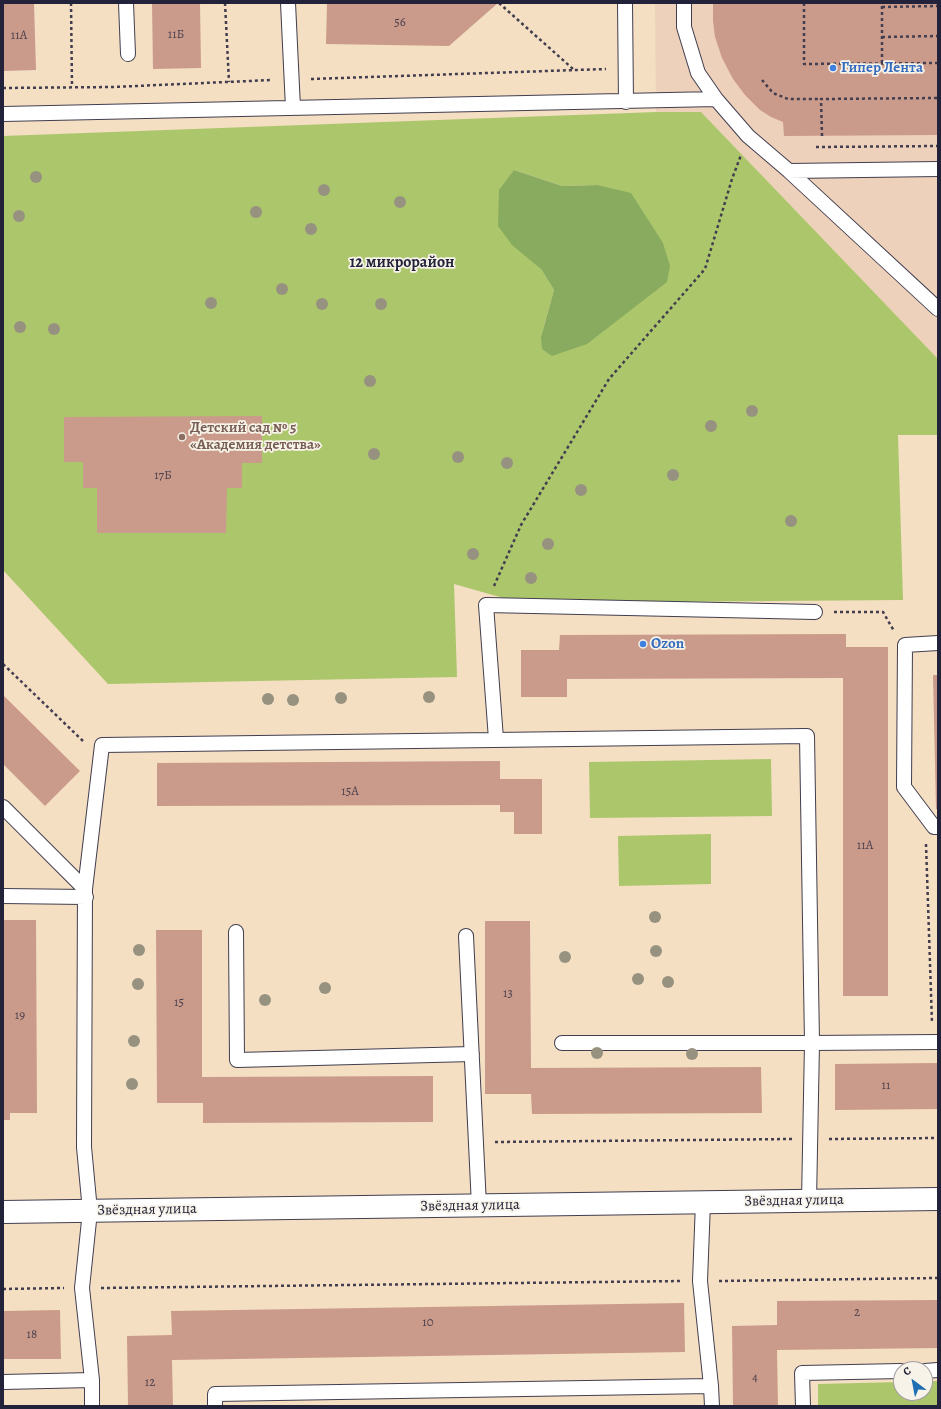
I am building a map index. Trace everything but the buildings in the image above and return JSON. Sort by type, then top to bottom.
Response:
[{"type":"street","name":"Звёздная улица","points":[[3,1212],[938,1199]]},
{"type":"lane","points":[[126,3],[128,54]]},
{"type":"lane","points":[[288,3],[293,108]]},
{"type":"lane","points":[[625,3],[626,102]]},
{"type":"lane","points":[[684,3],[684,26],[698,73],[716,99],[748,136],[789,171],[938,309]]},
{"type":"lane","points":[[3,114],[716,99]]},
{"type":"lane","points":[[789,171],[938,170]]},
{"type":"lane","points":[[496,739],[486,605],[815,612]]},
{"type":"lane","points":[[938,644],[905,645],[904,779],[904,787],[934,827],[938,827]]},
{"type":"lane","points":[[92,1406],[92,1380],[82,1288],[90,1211],[84,1147],[85,893],[102,745],[807,736],[812,1043],[810,1201]]},
{"type":"lane","points":[[3,807],[85,893]]},
{"type":"lane","points":[[3,896],[85,893]]},
{"type":"lane","points":[[236,932],[237,1060],[472,1054]]},
{"type":"lane","points":[[466,936],[479,1206]]},
{"type":"lane","points":[[562,1043],[935,1042]]},
{"type":"lane","points":[[703,1202],[700,1281],[712,1406]]},
{"type":"lane","points":[[803,1406],[802,1373],[893,1371]]},
{"type":"lane","points":[[3,1382],[92,1380]]},
{"type":"lane","points":[[215,1406],[214,1394],[711,1386]]},
{"type":"path","points":[[72,3],[72,87]]},
{"type":"path","points":[[226,3],[228,82]]},
{"type":"path","points":[[499,3],[573,70]]},
{"type":"path","points":[[804,3],[804,64],[938,62]]},
{"type":"path","points":[[882,3],[882,63]]},
{"type":"path","points":[[882,7],[938,6]]},
{"type":"path","points":[[882,37],[938,36]]},
{"type":"path","points":[[307,79],[626,68]]},
{"type":"path","points":[[3,88],[276,80]]},
{"type":"path","points":[[762,80],[773,93],[788,99],[938,98]]},
{"type":"path","points":[[822,99],[822,136]]},
{"type":"path","points":[[486,605],[521,525],[609,379],[705,269],[732,179],[748,136]]},
{"type":"path","points":[[816,147],[938,146]]},
{"type":"path","points":[[815,612],[883,612],[896,636]]},
{"type":"path","points":[[3,664],[82,741],[102,745]]},
{"type":"path","points":[[923,837],[926,844],[935,1042]]},
{"type":"path","points":[[476,1142],[938,1138]]},
{"type":"path","points":[[3,1289],[938,1278]]},
{"type":"shaded area","points":[[655,3],[938,3],[938,435],[937,358],[701,112],[656,112]]},
{"type":"green space","points":[[656,112],[701,112],[938,359],[938,435],[898,435],[903,600],[521,603],[454,584],[457,677],[108,684],[3,570],[3,136]],"holes":[[[514,170],[562,186],[597,185],[541,337],[554,290],[541,269]]]},
{"type":"green space","points":[[514,170],[562,186],[597,185],[631,193],[663,243],[670,266],[667,282],[587,344],[552,356],[542,349],[541,337],[554,290],[541,269],[512,245],[498,226],[499,190]]},
{"type":"green space","points":[[771,759],[772,816],[590,818],[589,762]]},
{"type":"green space","points":[[711,834],[711,884],[619,886],[618,836]]},
{"type":"green space","points":[[933,1381],[938,1381],[938,1406],[818,1406],[818,1384],[893,1382],[893,1401],[933,1401]]},
{"type":"place","name":"Гипер Лента","points":[[833,68]]},
{"type":"place","name":"Детский сад № 5 «Академия детства»","points":[[182,437]]},
{"type":"place","name":"Ozon","points":[[643,644]]},
{"type":"district","name":"12 микрорайон","points":[[402,263]]}]
